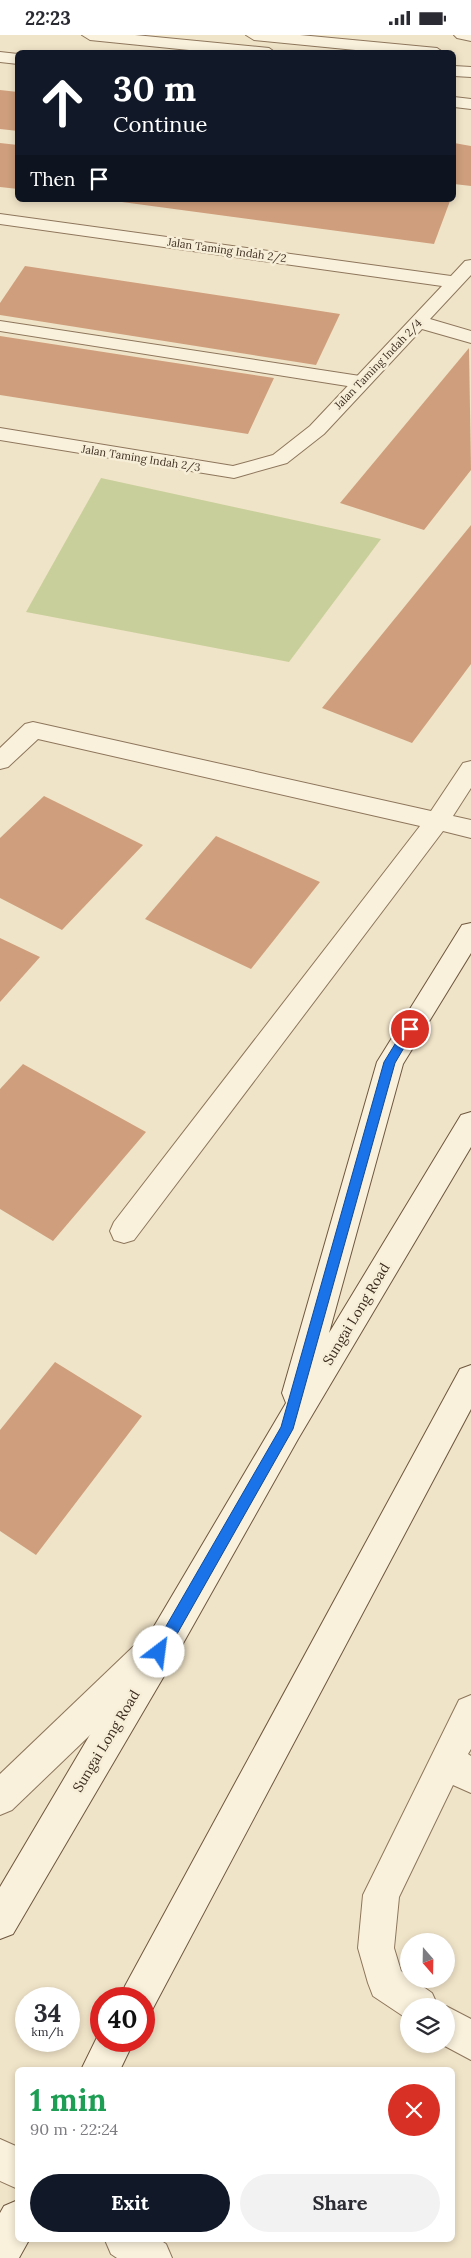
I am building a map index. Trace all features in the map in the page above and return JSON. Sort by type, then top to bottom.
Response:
[{"type":"street","points":[[90,35],[238,50]]},
{"type":"street","points":[[254,35],[406,50]]},
{"type":"street","points":[[462,35],[471,36]]},
{"type":"street","points":[[0,57],[15,59]]},
{"type":"street","points":[[456,71],[471,72]]},
{"type":"street","points":[[456,102],[471,104]]},
{"type":"street","name":"Jalan Taming Indah 2/2","points":[[0,219],[455,282]]},
{"type":"street","name":"Jalan Taming Indah 2/4","points":[[280,459],[317,429],[471,265]]},
{"type":"street","points":[[419,322],[471,337]]},
{"type":"street","points":[[0,326],[360,382]]},
{"type":"street","name":"Jalan Taming Indah 2/3","points":[[0,434],[234,472],[280,459]]},
{"type":"street","points":[[0,761],[33,730],[438,820],[471,829]]},
{"type":"street","points":[[124,1231],[438,820],[471,769]]},
{"type":"street","points":[[287,1429],[390,1062],[471,932]]},
{"type":"street","name":"Sungai Long Road","points":[[0,1921],[169,1635],[287,1429],[471,1123]]},
{"type":"street","points":[[144,1987],[471,1379]]},
{"type":"street","points":[[0,1798],[169,1635]]},
{"type":"street","points":[[408,1998],[386,1983],[376,1948],[381,1895],[459,1768],[471,1712]]},
{"type":"street","points":[[455,2031],[471,2041]]},
{"type":"street","points":[[102,2067],[109,2052]]},
{"type":"street","points":[[0,2158],[15,2168]]},
{"type":"street","points":[[0,2253],[15,2226]]},
{"type":"street","points":[[128,2242],[152,2258]]},
{"type":"green space","points":[[101,478],[381,539],[289,662],[26,612]]},
{"type":"building","points":[[0,90],[15,92],[15,131],[0,129]]},
{"type":"building","points":[[0,143],[15,145],[15,189],[0,187]]},
{"type":"building","points":[[456,143],[471,146],[471,186],[456,184]]},
{"type":"building","points":[[122,202],[450,202],[434,244]]},
{"type":"building","points":[[25,266],[340,314],[316,365],[0,315],[0,303]]},
{"type":"building","points":[[0,336],[274,378],[248,434],[0,395]]},
{"type":"building","points":[[469,348],[471,470],[424,530],[340,503]]},
{"type":"building","points":[[471,525],[471,664],[412,743],[322,708]]},
{"type":"building","points":[[44,796],[143,845],[62,930],[0,898],[0,838]]},
{"type":"building","points":[[216,836],[320,882],[251,969],[145,919]]},
{"type":"building","points":[[0,938],[40,957],[0,1002]]},
{"type":"building","points":[[23,1064],[146,1132],[53,1241],[0,1209],[0,1089]]},
{"type":"building","points":[[55,1362],[142,1416],[36,1555],[0,1531],[0,1430]]},
{"type":"route","points":[[159,1652],[287,1429],[390,1062],[410,1029]]}]
